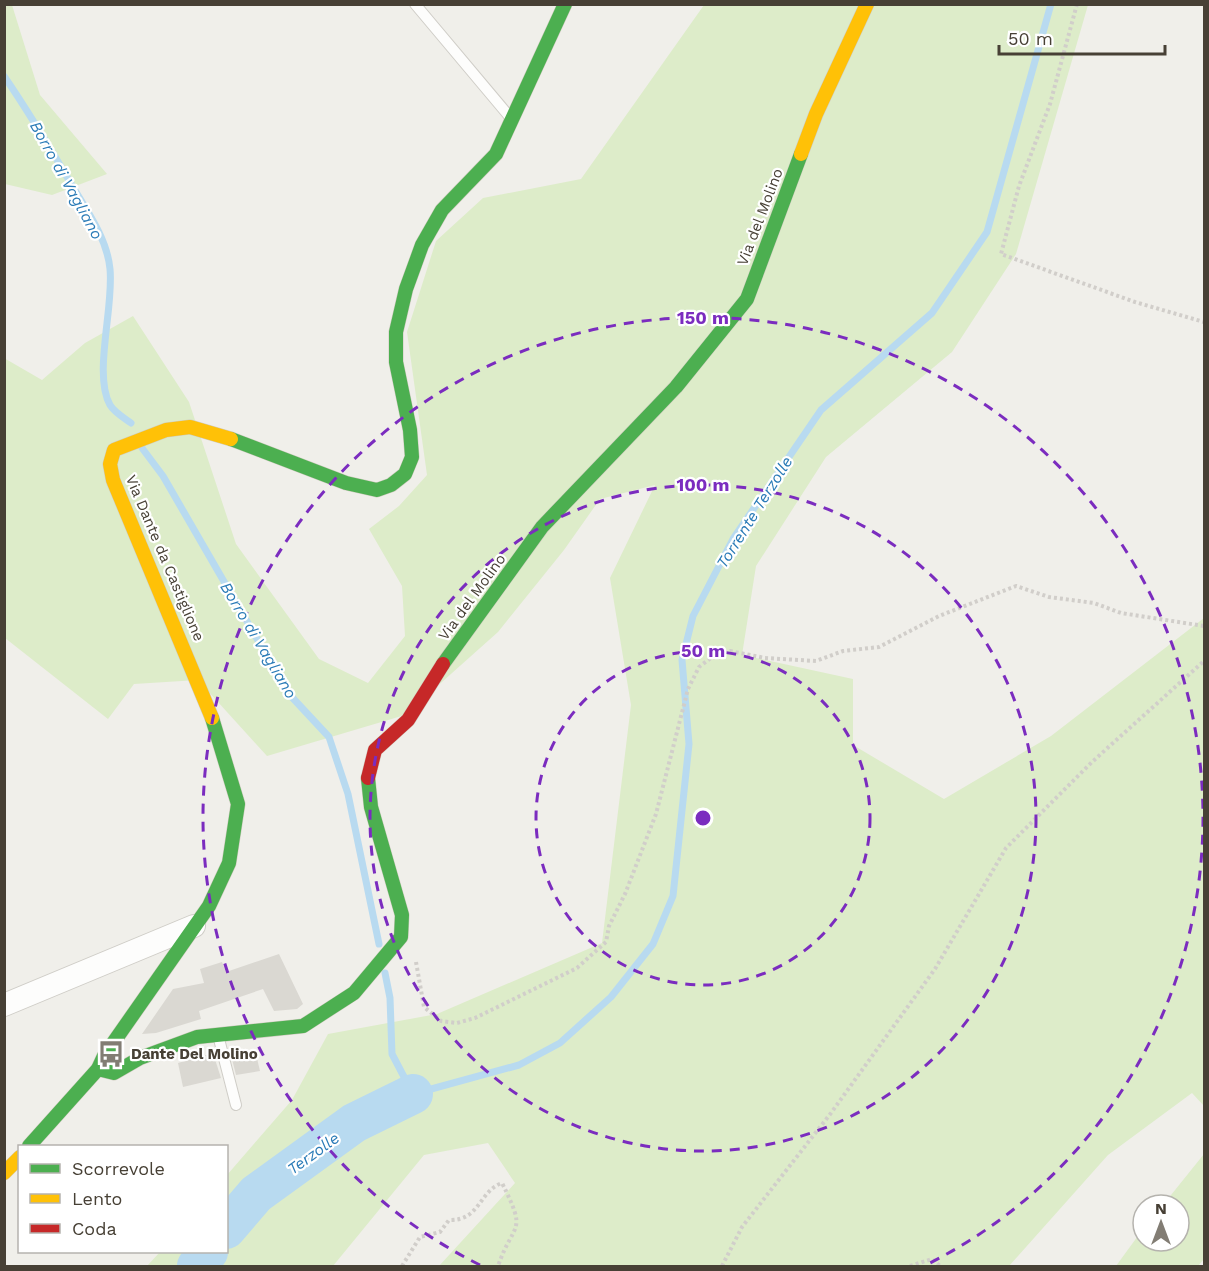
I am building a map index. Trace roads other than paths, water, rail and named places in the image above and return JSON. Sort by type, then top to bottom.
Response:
[{"type":"street","name":"Via Dante da Castiglione","points":[[30,1145],[98,1069],[104,1056],[209,906],[229,864],[238,804],[208,704],[113,480],[110,464],[114,450],[124,444],[166,430],[190,427],[222,436],[346,483],[377,490],[391,485],[405,474],[412,457],[411,430],[396,362],[396,332],[406,289],[422,245],[442,210],[496,154],[565,4]]},
{"type":"street","name":"Via del Molino","points":[[218,1036],[303,1026],[354,993],[401,937],[402,915],[370,807],[368,775],[375,750],[408,720],[429,683],[542,527],[676,387],[747,299],[816,114],[867,4]]},
{"type":"street","points":[[4,1005],[195,926]]},
{"type":"street","points":[[98,1069],[106,1073],[114,1073],[149,1054],[197,1037],[218,1036]]},
{"type":"street","points":[[4,1173],[18,1159]]},
{"type":"lane","points":[[415,4],[512,120]]},
{"type":"lane","points":[[218,1036],[236,1105]]},
{"type":"waterway","name":"Torrente Terzolle","points":[[385,973],[390,998],[392,1054],[413,1094],[519,1065],[560,1043],[611,997],[653,944],[673,896],[689,744],[682,660],[693,616],[733,539],[821,410],[932,313],[987,232],[1051,4]]},
{"type":"waterway","name":"Borro di Vagliano","points":[[4,76],[88,213],[105,246],[110,269],[103,376],[105,392],[112,408],[131,423]]},
{"type":"waterway","name":"Borro di Vagliano","points":[[142,448],[163,476],[289,694],[329,737],[348,794],[379,944]]},
{"type":"waterway","name":"Terzolle","points":[[228,1227],[256,1194],[354,1123],[413,1094]]},
{"type":"waterway","name":"Terzolle","points":[[197,1266],[207,1253]]},
{"type":"place","name":"Dante Del Molino","points":[[111,1054]]}]
